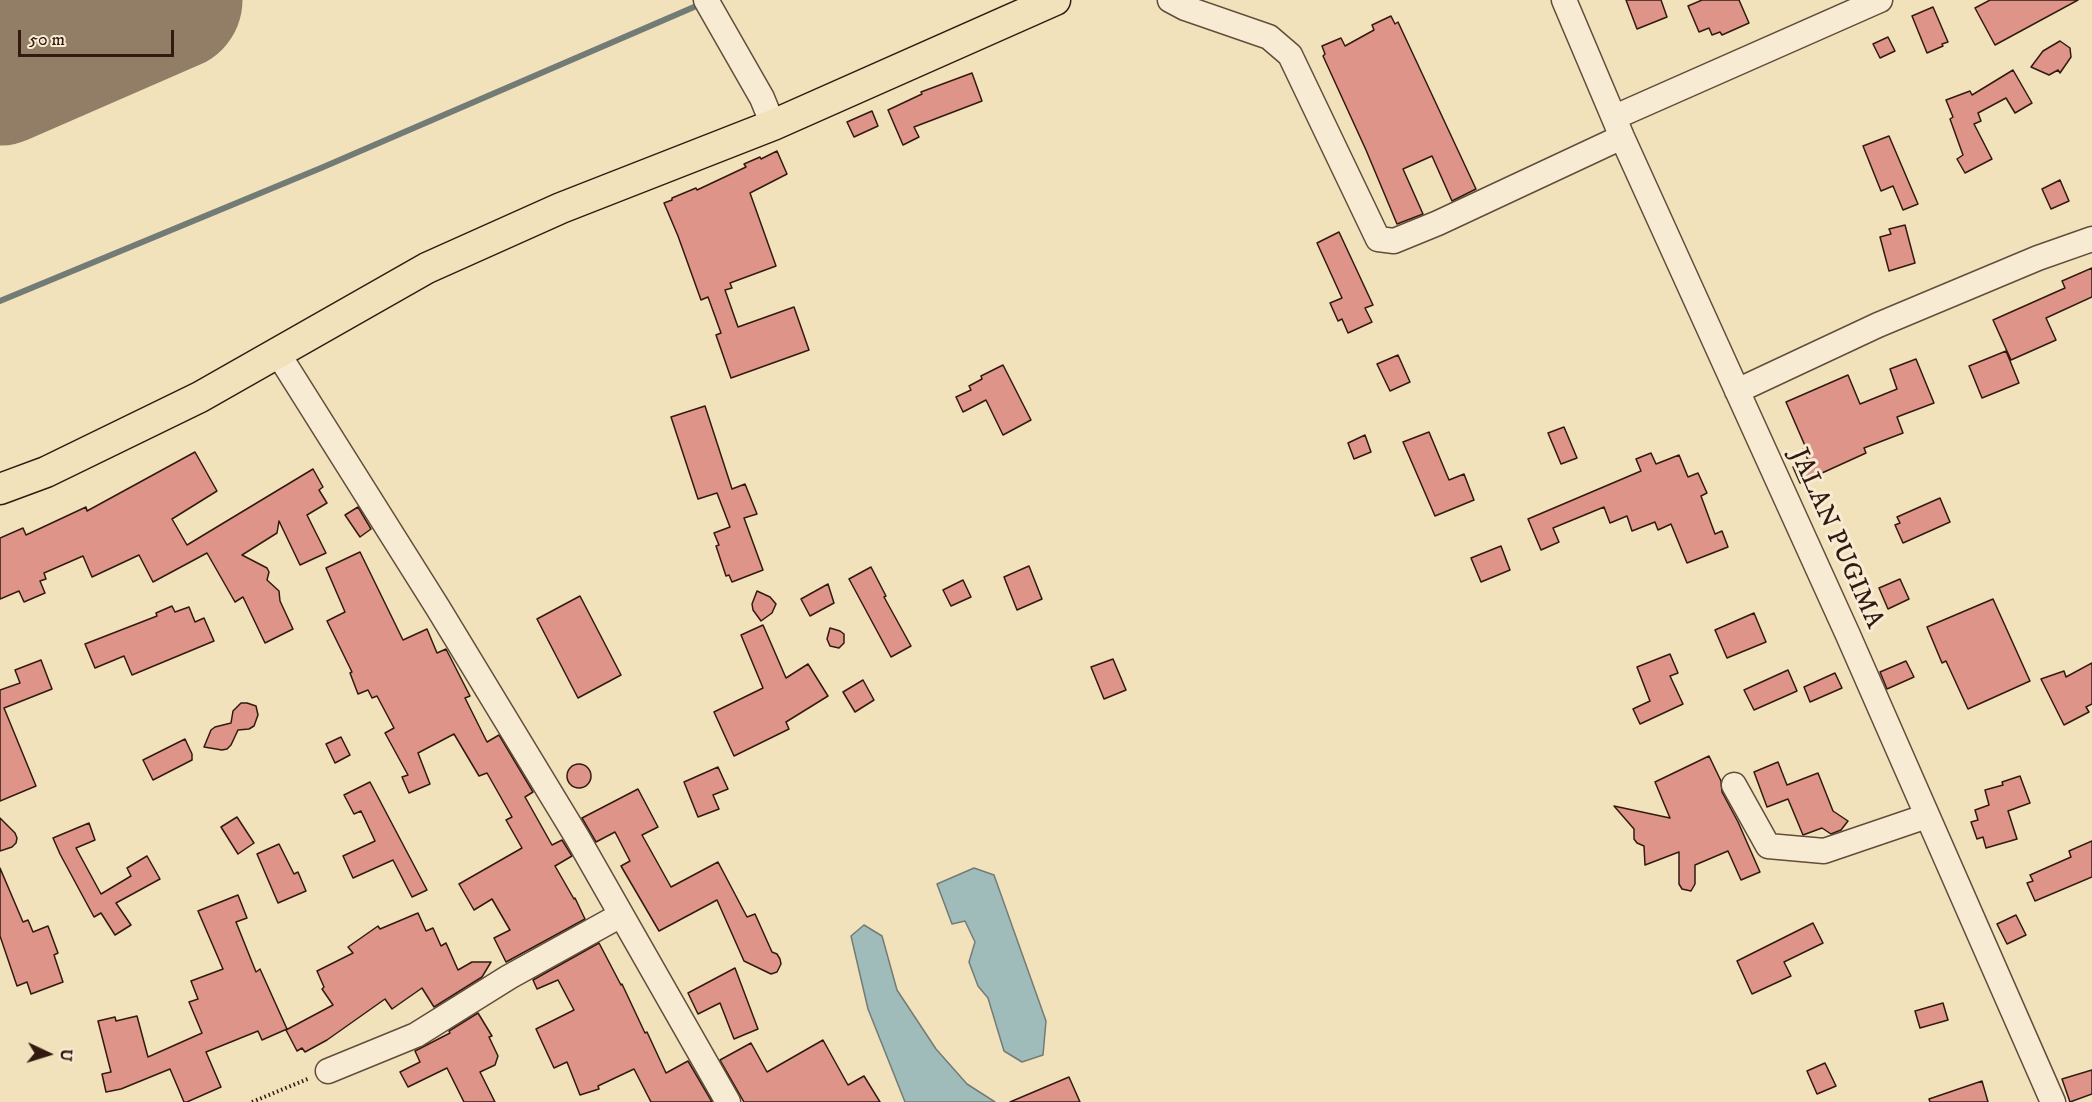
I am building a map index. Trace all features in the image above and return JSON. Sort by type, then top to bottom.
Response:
[{"type":"main road","points":[[0,489],[46,472],[200,397],[427,268],[561,208],[772,125],[1055,0]]},
{"type":"street","points":[[1170,0],[1185,8],[1269,37],[1290,55],[1378,239],[1394,241],[1619,127],[1880,0]]},
{"type":"street","name":"JALAN PUGIMA","points":[[1564,0],[2053,1102]]},
{"type":"street","points":[[708,5],[762,98],[772,125]]},
{"type":"street","points":[[1737,391],[1878,325],[2038,258],[2092,239]]},
{"type":"street","points":[[277,352],[438,608],[577,837],[728,1102]]},
{"type":"street","points":[[1734,785],[1768,846],[1824,851],[1927,816]]},
{"type":"street","points":[[328,1071],[416,1035],[509,977],[621,915]]},
{"type":"path","points":[[252,1102],[328,1071]]},
{"type":"water","points":[[974,868],[994,875],[1046,1021],[1043,1055],[1022,1062],[1004,1051],[988,998],[978,986],[969,962],[975,942],[965,921],[952,924],[937,884]]},
{"type":"water","points":[[864,925],[882,936],[897,990],[936,1049],[967,1084],[995,1102],[905,1102],[868,1009],[851,936]]},
{"type":"building","points":[[1626,0],[1661,0],[1667,17],[1637,29]]},
{"type":"building","points":[[1702,0],[1739,0],[1749,23],[1722,35],[1720,32],[1712,35],[1709,28],[1699,32],[1688,6]]},
{"type":"building","points":[[1990,0],[2078,0],[1995,45],[1975,8]]},
{"type":"building","points":[[1933,7],[1948,42],[1927,53],[1912,16]]},
{"type":"building","points":[[1391,16],[1395,24],[1398,22],[1476,189],[1452,201],[1432,156],[1403,169],[1423,214],[1397,224],[1323,56],[1325,54],[1322,46],[1341,38],[1345,46],[1374,30],[1372,25]]},
{"type":"building","points":[[1888,37],[1895,51],[1880,58],[1873,44]]},
{"type":"building","points":[[2060,41],[2070,48],[2071,57],[2060,73],[2058,70],[2049,75],[2031,67],[2043,51]]},
{"type":"building","points":[[2013,70],[2032,103],[2015,113],[2006,98],[1978,113],[1981,121],[1974,124],[1992,159],[1965,173],[1957,159],[1963,155],[1946,100],[1970,91],[1972,95]]},
{"type":"building","points":[[972,73],[982,101],[914,127],[919,137],[903,145],[888,110],[922,94],[921,92]]},
{"type":"building","points":[[872,111],[878,126],[854,137],[847,122]]},
{"type":"building","points":[[1889,136],[1918,204],[1903,210],[1893,186],[1881,191],[1863,146]]},
{"type":"building","points":[[777,151],[787,174],[750,193],[776,266],[730,283],[732,288],[725,290],[738,327],[794,307],[809,350],[731,378],[716,335],[721,333],[708,297],[701,300],[664,203],[746,167],[744,164]]},
{"type":"building","points":[[2060,180],[2069,201],[2051,209],[2042,189]]},
{"type":"building","points":[[1905,225],[1915,263],[1889,271],[1880,237],[1891,234],[1889,229]]},
{"type":"building","points":[[1339,232],[1373,305],[1365,308],[1372,322],[1348,333],[1342,319],[1338,321],[1330,303],[1342,298],[1317,243]]},
{"type":"building","points":[[2092,268],[2092,297],[2046,318],[2056,340],[2011,360],[1993,320],[2065,288],[2062,281]]},
{"type":"building","points":[[2006,351],[2019,383],[1982,398],[1969,366]]},
{"type":"building","points":[[1398,355],[1410,382],[1390,391],[1377,364]]},
{"type":"building","points":[[1916,359],[1934,403],[1897,417],[1903,433],[1864,448],[1866,453],[1800,483],[1793,467],[1808,460],[1803,449],[1806,448],[1786,402],[1848,375],[1860,404],[1897,389],[1890,369]]},
{"type":"building","points":[[1003,365],[1031,420],[1003,435],[986,400],[963,412],[956,397],[971,390],[969,386],[982,379],[981,376]]},
{"type":"building","points":[[705,406],[732,489],[745,484],[757,514],[744,518],[763,570],[732,582],[729,575],[726,576],[714,533],[730,527],[717,493],[698,499],[671,417]]},
{"type":"building","points":[[1564,427],[1577,458],[1561,464],[1548,433]]},
{"type":"building","points":[[1429,432],[1449,480],[1464,474],[1474,500],[1435,516],[1403,442]]},
{"type":"building","points":[[1365,435],[1371,452],[1354,459],[1348,443]]},
{"type":"building","points":[[195,452],[217,491],[172,519],[187,545],[313,469],[323,487],[319,490],[327,503],[307,515],[326,553],[300,565],[279,521],[277,533],[242,555],[267,568],[269,572],[267,580],[279,591],[280,601],[293,629],[265,643],[243,597],[235,602],[207,553],[153,582],[139,555],[92,577],[83,556],[44,573],[46,579],[40,581],[45,593],[24,602],[19,591],[0,599],[0,538],[23,528],[26,535],[86,507],[87,511]]},
{"type":"building","points":[[1651,453],[1656,464],[1679,455],[1688,477],[1698,473],[1707,493],[1701,496],[1715,534],[1722,531],[1728,547],[1687,563],[1671,524],[1658,530],[1655,522],[1632,531],[1627,516],[1610,523],[1604,507],[1553,528],[1559,542],[1541,550],[1528,519],[1641,471],[1636,459]]},
{"type":"building","points":[[1940,498],[1950,522],[1903,543],[1895,525],[1900,523],[1897,517]]},
{"type":"building","points":[[358,507],[371,529],[360,537],[345,515]]},
{"type":"building","points":[[1501,546],[1510,570],[1481,582],[1471,558]]},
{"type":"building","points":[[360,552],[403,640],[427,629],[437,653],[446,649],[470,696],[465,698],[487,742],[499,735],[533,792],[525,797],[552,845],[562,840],[572,856],[555,866],[585,919],[506,962],[494,938],[510,930],[492,899],[474,910],[459,884],[522,848],[506,820],[512,817],[487,773],[479,776],[454,734],[418,753],[430,784],[409,793],[402,777],[408,775],[385,733],[394,728],[377,696],[372,698],[368,690],[358,694],[350,673],[352,672],[327,621],[345,612],[326,568]]},
{"type":"building","points":[[1029,566],[1042,599],[1017,610],[1004,577]]},
{"type":"building","points":[[871,567],[886,596],[884,597],[911,646],[891,657],[849,579]]},
{"type":"building","points":[[1900,579],[1909,599],[1888,609],[1879,588]]},
{"type":"building","points":[[963,580],[971,597],[951,606],[943,590]]},
{"type":"building","points":[[828,584],[834,603],[810,616],[801,599]]},
{"type":"building","points":[[757,591],[770,597],[776,604],[772,613],[761,621],[753,610],[752,604]]},
{"type":"building","points":[[580,596],[621,675],[578,698],[537,619]]},
{"type":"building","points":[[1993,599],[2030,681],[1968,709],[1946,661],[1942,663],[1927,627]]},
{"type":"building","points":[[172,606],[175,612],[189,607],[195,622],[204,618],[214,641],[132,675],[124,656],[95,668],[85,644],[157,616],[156,613]]},
{"type":"building","points":[[1754,613],[1766,642],[1727,658],[1715,630]]},
{"type":"building","points":[[763,625],[786,678],[808,664],[828,696],[786,722],[789,729],[734,756],[714,712],[763,688],[741,635]]},
{"type":"building","points":[[830,628],[844,634],[844,643],[839,648],[830,646],[827,639]]},
{"type":"building","points":[[1670,654],[1678,673],[1670,676],[1683,704],[1640,724],[1633,709],[1650,701],[1637,667]]},
{"type":"building","points":[[1113,659],[1126,690],[1104,699],[1091,667]]},
{"type":"building","points":[[41,660],[52,689],[4,708],[36,786],[0,801],[0,690],[20,683],[15,670]]},
{"type":"building","points":[[1906,661],[1914,677],[1887,689],[1880,672]]},
{"type":"building","points":[[2092,663],[2092,704],[2086,707],[2089,712],[2064,725],[2041,679],[2064,671],[2066,677]]},
{"type":"building","points":[[1788,670],[1797,691],[1754,710],[1744,690]]},
{"type":"building","points":[[1835,673],[1842,688],[1810,702],[1804,687]]},
{"type":"building","points":[[863,680],[874,700],[855,712],[843,692]]},
{"type":"building","points":[[241,703],[256,706],[258,715],[254,726],[238,730],[227,749],[204,747],[211,730],[231,723],[233,711]]},
{"type":"building","points":[[341,737],[350,755],[335,763],[326,744]]},
{"type":"building","points":[[185,739],[192,754],[192,760],[153,780],[143,760]]},
{"type":"building","points":[[1709,756],[1721,781],[1722,792],[1760,872],[1741,880],[1728,851],[1695,865],[1695,884],[1691,891],[1682,889],[1679,884],[1679,852],[1645,865],[1644,846],[1634,839],[1634,829],[1614,806],[1670,818],[1655,782]]},
{"type":"building","points":[[1778,762],[1787,785],[1818,773],[1833,811],[1848,821],[1841,830],[1831,834],[1822,828],[1803,835],[1788,799],[1767,807],[1754,772]]},
{"type":"building","points":[[579,764],[588,767],[591,776],[588,785],[579,788],[570,785],[567,776],[570,767]]},
{"type":"building","points":[[718,767],[728,789],[713,795],[719,809],[698,817],[684,782]]},
{"type":"building","points":[[2020,776],[2030,803],[2008,811],[2017,839],[1986,848],[1983,837],[1977,839],[1971,822],[1978,820],[1975,810],[1989,805],[1985,790],[2003,785],[2002,782]]},
{"type":"building","points":[[370,782],[427,890],[412,897],[393,860],[353,878],[343,856],[375,841],[361,811],[354,814],[344,795]]},
{"type":"building","points":[[638,789],[658,827],[642,835],[671,887],[718,862],[747,917],[755,914],[772,952],[780,959],[781,964],[777,972],[771,974],[744,961],[717,900],[659,931],[621,866],[630,861],[615,832],[596,842],[582,818]]},
{"type":"building","points":[[237,817],[254,843],[238,854],[221,827]]},
{"type":"building","points":[[0,818],[17,838],[12,847],[0,851]]},
{"type":"building","points":[[89,823],[95,840],[76,848],[101,894],[131,876],[127,868],[147,856],[160,879],[116,903],[131,925],[115,935],[101,913],[94,917],[53,838]]},
{"type":"building","points":[[2092,841],[2092,877],[2035,901],[2027,883],[2033,881],[2030,875],[2071,857],[2069,851]]},
{"type":"building","points":[[279,844],[294,874],[298,872],[306,891],[278,903],[257,854]]},
{"type":"building","points":[[0,868],[23,922],[28,920],[33,932],[48,926],[58,953],[54,955],[63,982],[31,994],[27,982],[17,986],[0,936]]},
{"type":"building","points":[[238,895],[247,918],[236,922],[256,972],[260,969],[287,1029],[262,1040],[258,1031],[206,1052],[221,1087],[187,1102],[184,1102],[170,1069],[121,1089],[106,1092],[102,1074],[111,1072],[98,1021],[115,1017],[116,1021],[137,1016],[148,1057],[202,1033],[189,1002],[198,999],[191,981],[223,969],[198,911]]},
{"type":"building","points":[[418,913],[426,931],[433,928],[441,946],[446,943],[458,970],[472,962],[491,962],[482,977],[434,1007],[422,988],[392,1009],[385,999],[327,1040],[305,1052],[302,1048],[297,1051],[286,1030],[333,1005],[322,989],[324,987],[317,971],[353,953],[348,947],[378,926],[380,929]]},
{"type":"building","points":[[2016,915],[2026,935],[2007,944],[1997,924]]},
{"type":"building","points":[[1813,923],[1823,943],[1784,962],[1791,976],[1752,994],[1737,961]]},
{"type":"building","points":[[599,943],[622,984],[645,1033],[647,1032],[666,1073],[688,1061],[712,1102],[651,1102],[634,1069],[598,1086],[599,1089],[580,1095],[567,1062],[554,1068],[536,1029],[574,1010],[558,980],[537,989],[533,980]]},
{"type":"building","points":[[735,968],[758,1029],[734,1039],[720,1003],[698,1014],[688,993]]},
{"type":"building","points":[[1943,1003],[1948,1020],[1920,1028],[1915,1011]]},
{"type":"building","points":[[478,1013],[492,1036],[489,1037],[498,1056],[495,1065],[480,1072],[495,1102],[464,1102],[447,1068],[408,1087],[400,1072],[420,1062],[415,1051],[450,1033],[449,1031]]},
{"type":"building","points":[[823,1040],[848,1085],[864,1076],[880,1102],[744,1102],[720,1060],[751,1043],[767,1072]]},
{"type":"building","points":[[1825,1063],[1836,1086],[1817,1094],[1807,1071]]},
{"type":"building","points":[[2092,1070],[2092,1094],[2070,1102],[2062,1079]]},
{"type":"building","points":[[1069,1077],[1080,1102],[1010,1102]]},
{"type":"building","points":[[1982,1081],[1988,1102],[1930,1102],[1929,1099]]},
{"type":"waterway","points":[[0,301],[321,168],[701,4]]},
{"type":"runway","points":[[0,75],[172,0]]}]
